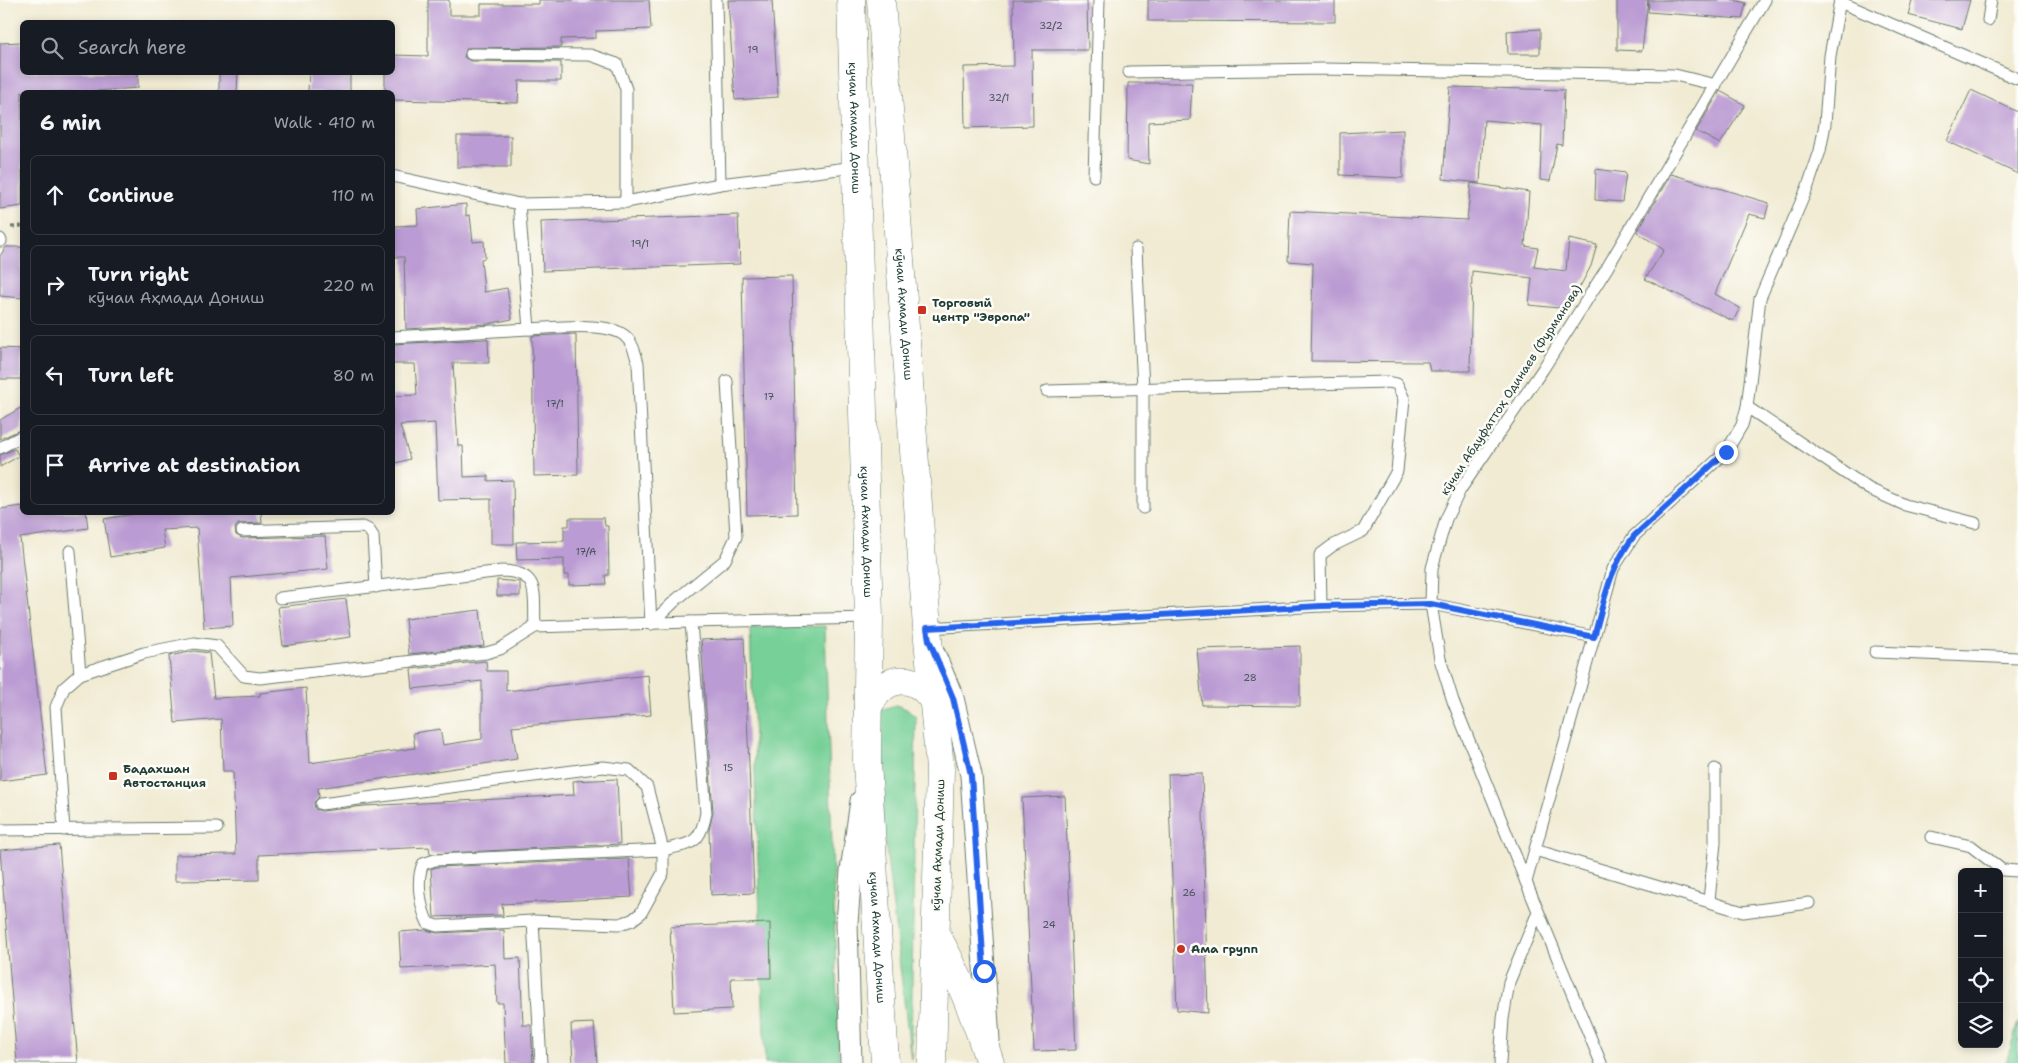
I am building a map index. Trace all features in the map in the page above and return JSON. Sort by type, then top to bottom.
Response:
[{"type":"street","name":"кучаи Ахмади Дониш","points":[[850,0],[869,618],[867,762],[885,1063]]},
{"type":"street","name":"кӯчаи Аҳмади Дониш","points":[[881,0],[928,634],[936,705],[940,769],[932,1063]]},
{"type":"street","points":[[928,634],[953,698],[971,775],[990,1063]]},
{"type":"street","points":[[868,707],[875,694],[887,684],[902,680],[916,683],[929,692],[936,705]]},
{"type":"street","points":[[851,1063],[848,923],[851,871],[867,762]]},
{"type":"street","points":[[936,934],[962,984],[977,1020],[990,1063]]},
{"type":"lane","points":[[716,0],[720,184]]},
{"type":"lane","points":[[1094,176],[1099,0]]},
{"type":"lane","name":"кӯчаи Абдуфаттоҳ Одинаев (Фурманова)","points":[[1601,1063],[1453,701],[1440,660],[1431,604],[1432,568],[1446,519],[1460,490],[1559,344],[1765,0]]},
{"type":"lane","points":[[1988,20],[1992,0]]},
{"type":"lane","points":[[1526,882],[1613,569],[1622,551],[1634,536],[1726,452],[1739,431],[1747,407],[1760,298],[1808,186],[1820,151],[1825,124],[1832,48],[1840,1],[2018,79]]},
{"type":"lane","points":[[471,54],[590,55],[617,64],[626,89],[626,202]]},
{"type":"lane","points":[[1129,72],[1322,69],[1665,74],[1716,84]]},
{"type":"lane","points":[[395,177],[519,204],[626,202],[720,184],[855,167]]},
{"type":"lane","points":[[519,204],[529,329]]},
{"type":"lane","points":[[1136,249],[1142,388],[1142,508]]},
{"type":"lane","points":[[395,336],[529,329],[606,328],[624,335],[632,344],[638,363],[651,624]]},
{"type":"lane","points":[[651,624],[677,599],[725,560],[736,537],[727,381]]},
{"type":"lane","points":[[1047,391],[1388,382],[1397,384],[1404,399],[1397,471],[1362,531],[1332,546],[1320,555],[1321,606]]},
{"type":"lane","points":[[1747,407],[1869,489],[1886,498],[1974,524]]},
{"type":"lane","points":[[0,448],[20,437]]},
{"type":"lane","points":[[242,531],[363,526],[373,536],[376,586]]},
{"type":"lane","points":[[70,551],[80,674]]},
{"type":"lane","points":[[280,598],[502,571],[517,572],[527,576],[534,584],[535,627]]},
{"type":"lane","points":[[928,634],[1321,606],[1431,604],[1594,637]]},
{"type":"lane","points":[[64,830],[56,707],[64,688],[80,674],[144,653],[194,643],[217,646],[244,676],[260,678],[486,653],[500,649],[535,627],[869,618]]},
{"type":"lane","points":[[321,804],[603,767],[629,770],[647,787],[663,850],[663,872],[641,912],[632,920],[620,924],[533,921],[437,926],[428,923],[424,916],[419,874],[423,864],[435,860],[663,850],[694,842],[703,829],[706,813],[691,622]]},
{"type":"lane","points":[[1876,652],[2018,658]]},
{"type":"lane","points":[[1709,900],[1715,843],[1715,769]]},
{"type":"lane","points":[[0,830],[217,828]]},
{"type":"lane","points":[[1931,837],[1971,846],[2002,870],[2018,871]]},
{"type":"lane","points":[[1535,850],[1709,900],[1743,912],[1809,903]]},
{"type":"lane","points":[[1500,1063],[1504,1010],[1509,982],[1538,912]]},
{"type":"lane","points":[[533,921],[542,1063]]},
{"type":"green space","points":[[825,626],[839,1063],[765,1063],[750,628]]},
{"type":"green space","points":[[896,705],[909,710],[916,717],[911,1059],[883,824],[877,711]]},
{"type":"green space","points":[[2018,1022],[2018,1063],[2006,1063]]},
{"type":"building","points":[[428,0],[449,0],[449,15],[481,15],[481,4],[539,4],[539,0],[649,0],[651,29],[596,31],[596,38],[561,39],[561,47],[467,48],[464,57],[470,61],[561,62],[561,81],[519,81],[518,103],[395,100],[395,90],[385,90],[385,75],[395,75],[395,55],[428,56]]},
{"type":"building","points":[[728,0],[772,0],[778,97],[735,100]]},
{"type":"building","points":[[1013,0],[1087,0],[1088,50],[1032,50],[1033,126],[965,128],[964,67],[1014,66]]},
{"type":"building","points":[[1148,0],[1335,0],[1335,22],[1148,21]]},
{"type":"building","points":[[1617,0],[1648,0],[1642,51],[1617,50]]},
{"type":"building","points":[[1649,0],[1735,0],[1746,3],[1742,19],[1648,12]]},
{"type":"building","points":[[1912,0],[1970,0],[1962,29],[1908,15]]},
{"type":"building","points":[[1540,29],[1540,54],[1508,54],[1507,31]]},
{"type":"building","points":[[20,42],[20,75],[138,75],[138,88],[111,90],[20,90],[20,206],[0,209],[0,43]]},
{"type":"building","points":[[219,75],[238,75],[237,90],[219,90]]},
{"type":"building","points":[[309,75],[350,75],[350,90],[308,90]]},
{"type":"building","points":[[1128,83],[1192,83],[1190,120],[1148,122],[1149,164],[1127,160]]},
{"type":"building","points":[[1450,87],[1564,90],[1562,145],[1557,144],[1550,181],[1540,180],[1542,125],[1484,120],[1480,183],[1443,179]]},
{"type":"building","points":[[1971,90],[2018,112],[2018,174],[1947,141]]},
{"type":"building","points":[[1720,91],[1745,105],[1720,144],[1696,131]]},
{"type":"building","points":[[1403,130],[1403,178],[1340,175],[1340,133]]},
{"type":"building","points":[[457,136],[511,136],[511,167],[457,167]]},
{"type":"building","points":[[1596,169],[1626,173],[1622,202],[1595,200]]},
{"type":"building","points":[[1671,174],[1769,203],[1765,218],[1749,214],[1715,294],[1740,308],[1733,321],[1645,279],[1664,250],[1637,232]]},
{"type":"building","points":[[1471,183],[1529,192],[1525,246],[1538,248],[1534,267],[1566,271],[1569,239],[1597,245],[1591,266],[1568,309],[1529,305],[1532,278],[1472,271],[1470,371],[1430,371],[1428,362],[1311,361],[1313,263],[1288,261],[1290,211],[1467,220]]},
{"type":"building","points":[[466,204],[466,216],[470,215],[473,242],[484,241],[485,258],[481,259],[484,292],[507,288],[512,319],[488,324],[406,329],[404,257],[395,257],[395,226],[418,225],[417,209]]},
{"type":"building","points":[[738,215],[740,264],[543,271],[541,222]]},
{"type":"building","points":[[6,247],[20,247],[20,298],[0,296],[0,256]]},
{"type":"building","points":[[792,276],[797,514],[747,515],[742,277]]},
{"type":"building","points":[[576,334],[578,475],[534,476],[532,336]]},
{"type":"building","points":[[488,339],[489,363],[453,363],[458,446],[463,446],[464,477],[488,476],[488,481],[513,480],[514,544],[491,544],[491,499],[438,500],[435,423],[400,425],[410,459],[395,463],[395,396],[417,395],[415,364],[395,364],[395,344]]},
{"type":"building","points":[[0,348],[20,349],[20,379],[0,379]]},
{"type":"building","points":[[20,408],[20,430],[0,439],[0,420]]},
{"type":"building","points":[[15,449],[19,456],[0,467],[0,455]]},
{"type":"building","points":[[20,506],[20,515],[86,515],[88,528],[20,538],[47,775],[0,781],[0,509]]},
{"type":"building","points":[[128,515],[261,515],[262,523],[238,524],[235,528],[236,535],[242,538],[325,536],[328,569],[231,578],[233,626],[204,628],[197,528],[162,530],[165,548],[110,557],[104,519]]},
{"type":"building","points":[[569,518],[604,518],[605,526],[608,526],[609,575],[605,575],[606,584],[569,585],[569,575],[564,575],[564,559],[517,560],[516,542],[564,541],[564,526],[569,526]]},
{"type":"building","points":[[497,580],[520,582],[520,596],[497,596]]},
{"type":"building","points":[[346,599],[351,637],[283,646],[278,607]]},
{"type":"building","points":[[480,610],[484,646],[409,654],[405,619]]},
{"type":"building","points":[[744,638],[754,893],[711,895],[709,831],[713,812],[701,640]]},
{"type":"building","points":[[1300,646],[1300,706],[1202,705],[1197,649]]},
{"type":"building","points":[[194,651],[209,653],[214,698],[260,696],[260,693],[306,688],[310,763],[415,748],[413,733],[440,729],[443,745],[482,739],[482,681],[413,689],[411,669],[486,661],[487,671],[506,671],[506,691],[648,675],[651,715],[512,727],[517,759],[318,788],[319,797],[314,802],[315,809],[322,811],[364,806],[574,795],[573,781],[617,779],[620,844],[430,854],[429,847],[259,855],[259,880],[175,881],[175,855],[236,854],[233,771],[223,771],[221,719],[175,723],[169,656]]},
{"type":"building","points":[[1202,773],[1208,1013],[1177,1010],[1168,774]]},
{"type":"building","points":[[1065,796],[1076,1050],[1034,1051],[1022,798]]},
{"type":"building","points":[[59,845],[78,1063],[17,1063],[0,850]]},
{"type":"building","points":[[629,859],[632,897],[502,904],[503,915],[434,917],[431,869],[436,867]]},
{"type":"building","points":[[770,923],[771,978],[731,978],[732,1009],[674,1012],[670,927]]},
{"type":"building","points":[[426,930],[437,933],[504,930],[505,959],[520,958],[523,1025],[531,1025],[533,1063],[506,1063],[503,1003],[497,1003],[495,964],[401,969],[399,932]]},
{"type":"building","points":[[594,1023],[597,1063],[573,1063],[571,1024]]},
{"type":"place","name":"Торговый центр \"Эвропа\"","points":[[922,310]]},
{"type":"place","name":"Бадахшан Автостанция","points":[[113,776]]},
{"type":"place","name":"Ама групп","points":[[1181,949]]},
{"type":"route","points":[[984,971],[971,775],[964,738],[953,698],[929,640],[927,628],[1321,606],[1431,604],[1594,637],[1613,569],[1622,551],[1634,536],[1697,481],[1726,452]]}]
